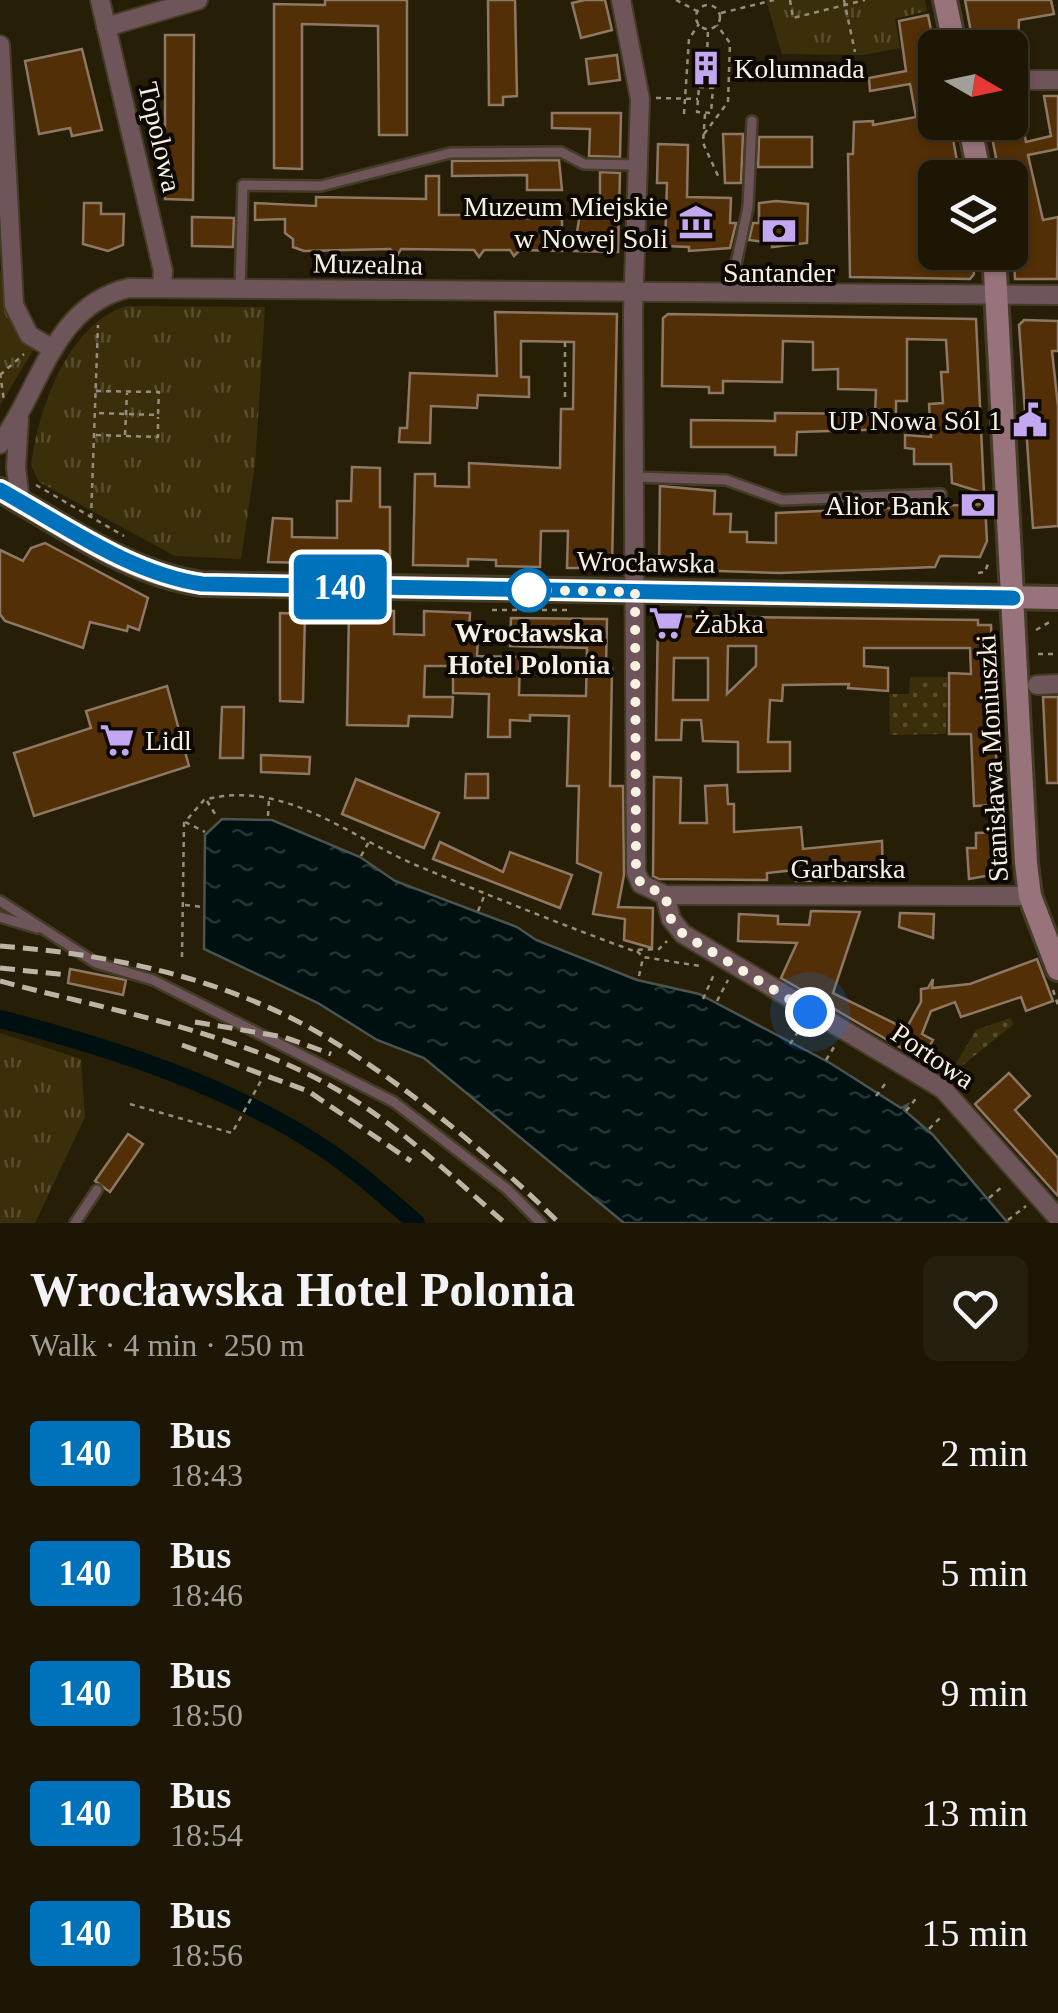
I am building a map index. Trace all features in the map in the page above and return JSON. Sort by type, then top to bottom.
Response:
[{"type":"street","name":"Topolowa","points":[[100,0],[163,271],[162,288]]},
{"type":"street","points":[[106,27],[198,0]]},
{"type":"street","points":[[621,0],[638,69],[633,292],[636,872],[641,884],[665,895],[671,919],[679,930]]},
{"type":"street","points":[[945,0],[951,30]]},
{"type":"street","points":[[0,46],[14,305],[20,323],[48,346]]},
{"type":"street","points":[[1028,80],[1058,80]]},
{"type":"street","name":"Stanisława Moniuszki","points":[[995,270],[1022,816],[1030,896],[1058,970]]},
{"type":"street","name":"Muzealna","points":[[0,444],[48,346],[84,306],[114,291],[162,288],[1058,295]]},
{"type":"street","points":[[12,415],[18,491]]},
{"type":"street","name":"Wrocławska","points":[[18,491],[138,566],[168,579],[202,584],[1058,598]]},
{"type":"street","points":[[1037,685],[1058,684]]},
{"type":"street","name":"Garbarska","points":[[665,895],[1030,896]]},
{"type":"street","name":"Portowa","points":[[679,930],[715,956],[943,1089],[1034,1201],[1058,1218]]},
{"type":"lane","points":[[730,293],[750,190],[752,121]]},
{"type":"lane","points":[[240,289],[243,186],[321,186],[450,152],[561,152],[584,164],[638,165]]},
{"type":"lane","points":[[634,477],[726,480],[782,500],[941,494]]},
{"type":"lane","points":[[0,901],[96,963],[153,980],[368,1087],[437,1133],[540,1223]]},
{"type":"lane","points":[[0,917],[45,930]]},
{"type":"lane","points":[[75,1223],[97,1190]]},
{"type":"path","points":[[676,0],[698,11]]},
{"type":"path","points":[[719,14],[774,0]]},
{"type":"path","points":[[790,0],[794,18],[844,2],[866,0]]},
{"type":"path","points":[[844,2],[855,52]]},
{"type":"path","points":[[684,114],[688,39],[705,3],[719,14]]},
{"type":"path","points":[[716,25],[719,14]]},
{"type":"path","points":[[698,24],[708,28],[716,25]]},
{"type":"path","points":[[704,134],[728,100],[730,42],[716,25]]},
{"type":"path","points":[[706,58],[708,28]]},
{"type":"path","points":[[704,88],[705,79]]},
{"type":"path","points":[[699,87],[704,88],[712,88],[711,112],[697,112],[699,87]]},
{"type":"path","points":[[650,98],[698,99]]},
{"type":"path","points":[[712,99],[728,100]]},
{"type":"path","points":[[705,112],[706,156],[719,178]]},
{"type":"path","points":[[91,518],[99,313]]},
{"type":"path","points":[[565,342],[566,396]]},
{"type":"path","points":[[12,415],[0,374],[48,346]]},
{"type":"path","points":[[94,435],[158,437],[159,392],[96,390]]},
{"type":"path","points":[[125,436],[127,392]]},
{"type":"path","points":[[95,412],[158,414]]},
{"type":"path","points":[[18,491],[91,518],[134,541]]},
{"type":"path","points":[[978,573],[985,572],[989,559]]},
{"type":"path","points":[[496,610],[557,612]]},
{"type":"path","points":[[1036,654],[1058,654]]},
{"type":"path","points":[[268,816],[269,797]]},
{"type":"path","points":[[182,957],[185,822],[206,799],[269,797],[370,839],[413,864],[637,951],[643,957],[687,964]]},
{"type":"path","points":[[206,799],[217,817]]},
{"type":"path","points":[[185,822],[205,832]]},
{"type":"path","points":[[362,856],[370,839]]},
{"type":"path","points":[[478,911],[485,892]]},
{"type":"path","points":[[182,905],[203,907]]},
{"type":"path","points":[[637,951],[659,949],[679,930]]},
{"type":"path","points":[[640,976],[643,957]]},
{"type":"path","points":[[704,999],[716,971]]},
{"type":"path","points":[[717,1001],[728,978]]},
{"type":"path","points":[[790,1044],[803,1024]]},
{"type":"path","points":[[826,1060],[838,1041],[830,1036]]},
{"type":"path","points":[[876,1096],[892,1075]]},
{"type":"path","points":[[130,1104],[232,1133],[262,1079]]},
{"type":"path","points":[[906,1111],[921,1091]]},
{"type":"path","points":[[929,1129],[946,1111]]},
{"type":"path","points":[[989,1198],[1010,1180]]},
{"type":"path","points":[[1008,1220],[1034,1201]]},
{"type":"green space","points":[[766,0],[925,0],[927,11],[895,19],[900,48],[864,55],[782,54]]},
{"type":"green space","points":[[0,270],[13,320],[34,349],[0,405]]},
{"type":"green space","points":[[127,306],[265,307],[255,465],[241,559],[175,556],[39,482],[31,465],[41,419],[59,371],[88,330],[106,315]]},
{"type":"green space","points":[[910,677],[947,677],[946,734],[890,735],[889,694],[909,694]]},
{"type":"green space","points":[[1010,1018],[1014,1024],[948,1077],[976,1030]]},
{"type":"green space","points":[[0,1033],[81,1059],[85,1117],[35,1223],[0,1223]]},
{"type":"water","points":[[222,819],[272,820],[360,857],[395,881],[517,927],[536,940],[637,980],[699,994],[830,1063],[901,1108],[907,1105],[904,1110],[933,1135],[1008,1223],[624,1223],[424,1058],[377,1040],[318,1003],[204,949],[205,835]]},
{"type":"building","points":[[325,0],[407,0],[407,135],[379,135],[378,26],[302,24],[302,169],[274,168],[274,4],[325,5]]},
{"type":"building","points":[[488,0],[515,0],[517,96],[503,97],[503,105],[489,105]]},
{"type":"building","points":[[605,0],[612,30],[581,38],[572,3]]},
{"type":"building","points":[[965,0],[1051,0],[1054,14],[1019,20],[1019,30],[971,30]]},
{"type":"building","points":[[928,15],[931,30],[918,30],[918,140],[953,140],[957,160],[918,160],[918,270],[974,270],[970,279],[850,277],[848,154],[853,154],[854,122],[873,121],[873,125],[916,117],[910,84],[870,91],[869,78],[906,71],[899,21]]},
{"type":"building","points":[[165,35],[194,35],[193,200],[165,199]]},
{"type":"building","points":[[82,49],[102,130],[72,136],[70,128],[39,134],[25,61]]},
{"type":"building","points":[[617,55],[620,80],[589,84],[586,59]]},
{"type":"building","points":[[1044,96],[1058,96],[1058,149],[1028,155],[1043,220],[1058,217],[1057,279],[1015,279],[1015,270],[1028,270],[1028,160],[996,160],[993,140],[1026,142],[1051,136]]},
{"type":"building","points":[[552,113],[621,113],[620,157],[589,156],[590,129],[552,128]]},
{"type":"building","points":[[723,134],[743,134],[741,183],[725,183]]},
{"type":"building","points":[[759,137],[812,137],[812,167],[758,167]]},
{"type":"building","name":"Muzeum Miejskie w Nowej Soli","points":[[658,144],[688,145],[687,197],[731,198],[730,223],[736,223],[730,248],[689,251],[689,247],[665,246],[667,183],[657,183]]},
{"type":"building","points":[[559,160],[562,190],[527,190],[527,175],[452,176],[452,161]]},
{"type":"building","points":[[600,172],[620,173],[618,252],[574,251],[581,207],[600,205]]},
{"type":"building","points":[[426,176],[439,176],[439,215],[474,215],[475,207],[521,207],[521,218],[562,219],[562,251],[520,250],[514,256],[510,250],[484,250],[479,257],[474,250],[401,249],[397,256],[390,249],[304,251],[293,247],[293,239],[285,233],[285,219],[255,220],[255,203],[316,206],[316,197],[426,199]]},
{"type":"building","points":[[84,203],[101,203],[101,214],[124,214],[123,245],[108,251],[83,244]]},
{"type":"building","name":"Santander","points":[[759,203],[808,204],[807,243],[772,247],[772,243],[749,240],[753,223],[759,223]]},
{"type":"building","points":[[192,217],[234,218],[233,247],[192,246]]},
{"type":"building","points":[[495,312],[617,314],[612,568],[567,568],[568,531],[541,531],[540,567],[496,566],[496,560],[468,559],[468,566],[413,565],[415,474],[435,474],[435,486],[469,487],[469,463],[560,468],[561,409],[573,409],[574,342],[521,341],[521,377],[529,377],[529,397],[478,395],[477,408],[431,406],[430,443],[399,442],[400,428],[407,428],[410,373],[497,376]]},
{"type":"building","points":[[668,314],[976,319],[984,493],[952,483],[951,464],[914,464],[914,449],[905,448],[905,435],[931,437],[929,404],[943,403],[941,372],[948,372],[946,340],[907,339],[907,401],[896,401],[896,429],[797,432],[796,455],[775,455],[775,447],[691,447],[691,420],[775,421],[775,413],[875,414],[876,390],[838,389],[838,369],[813,370],[813,342],[783,341],[782,382],[723,381],[723,393],[709,393],[709,387],[662,386],[663,318]]},
{"type":"building","points":[[1024,320],[1058,321],[1058,351],[1052,351],[1058,406],[1058,526],[1033,528],[1019,325]]},
{"type":"building","points":[[352,467],[380,468],[380,507],[390,507],[390,565],[268,562],[273,518],[292,519],[292,537],[337,538],[337,501],[351,501]]},
{"type":"building","points":[[660,486],[715,491],[714,514],[731,514],[730,532],[747,532],[747,542],[776,543],[776,513],[985,504],[987,541],[980,557],[940,556],[935,567],[780,573],[659,569]]},
{"type":"building","points":[[45,543],[148,598],[139,630],[90,622],[83,648],[5,621],[0,614],[0,550],[23,561],[31,548]]},
{"type":"building","points":[[349,610],[394,611],[394,634],[424,635],[424,611],[470,613],[469,637],[478,637],[477,656],[520,657],[519,695],[586,696],[587,648],[510,646],[511,618],[607,619],[606,668],[612,668],[610,786],[623,786],[624,875],[618,907],[653,908],[652,948],[624,940],[625,919],[593,914],[601,873],[577,863],[579,786],[567,786],[569,716],[530,715],[530,721],[510,720],[510,737],[488,737],[489,694],[453,693],[453,666],[425,666],[424,697],[453,697],[452,717],[409,716],[408,726],[347,725]]},
{"type":"building","points":[[280,613],[305,614],[303,702],[280,701]]},
{"type":"building","points":[[658,616],[978,620],[978,625],[991,625],[998,805],[974,806],[971,734],[949,734],[949,673],[971,674],[970,648],[864,648],[864,666],[888,668],[888,691],[848,688],[849,684],[783,685],[782,701],[770,700],[768,742],[790,742],[790,771],[738,772],[738,742],[703,741],[701,720],[682,720],[681,740],[656,740]],"holes":[[[728,646],[756,646],[756,666],[727,694]],[[674,658],[708,658],[708,700],[673,700]]]},
{"type":"building","name":"Lidl","points":[[167,686],[189,766],[34,816],[14,753],[91,728],[86,711]]},
{"type":"building","points":[[1043,697],[1058,697],[1058,783],[1047,783]]},
{"type":"building","points":[[222,707],[244,707],[243,758],[220,758]]},
{"type":"building","points":[[261,755],[310,757],[309,774],[261,772]]},
{"type":"building","points":[[466,774],[488,774],[488,798],[465,798]]},
{"type":"building","points":[[654,777],[681,778],[680,823],[707,823],[705,786],[727,785],[728,804],[734,804],[734,832],[801,827],[803,849],[882,841],[883,880],[796,881],[795,870],[767,873],[767,880],[659,879],[653,876]]},
{"type":"building","points":[[356,779],[439,813],[424,848],[342,814]]},
{"type":"building","points":[[1000,832],[1002,873],[969,879],[967,848],[976,848],[976,833]]},
{"type":"building","points":[[440,842],[503,872],[510,852],[572,875],[560,908],[433,859]]},
{"type":"building","points":[[811,911],[860,912],[833,993],[906,1029],[921,1002],[921,989],[928,988],[933,979],[932,988],[970,984],[1037,959],[1053,1001],[1026,1011],[1021,997],[961,1017],[955,1002],[931,1011],[922,1034],[933,1040],[922,1060],[781,978],[797,943],[738,941],[739,914],[778,916],[778,924],[809,925]]},
{"type":"building","points":[[900,913],[934,914],[933,938],[899,927]]},
{"type":"building","points":[[70,969],[126,980],[123,995],[68,983]]},
{"type":"building","points":[[1009,1073],[1030,1096],[1015,1110],[1058,1158],[1058,1196],[975,1104]]},
{"type":"building","points":[[128,1134],[143,1144],[110,1192],[95,1181]]},
{"type":"waterway","points":[[0,1019],[124,1055],[245,1104],[333,1155],[416,1223]]},
{"type":"railway","points":[[0,946],[147,968],[219,988],[287,1016],[357,1056],[430,1109],[559,1223]]},
{"type":"railway","points":[[0,968],[67,975]]},
{"type":"railway","points":[[0,981],[172,1024],[297,1069],[381,1119],[505,1223]]},
{"type":"railway","points":[[195,1022],[284,1037],[331,1054]]},
{"type":"railway","points":[[182,1045],[308,1091],[411,1161]]},
{"type":"bus line","name":"140","points":[[0,490],[138,566],[168,579],[202,584],[1013,598]]},
{"type":"place","name":"Kolumnada","points":[[706,68]]},
{"type":"place","name":"Muzeum Miejskie w Nowej Soli","points":[[696,222]]},
{"type":"place","name":"Santander","points":[[779,231]]},
{"type":"place","name":"UP Nowa Sól 1","points":[[1030,420]]},
{"type":"place","name":"Alior Bank","points":[[978,505]]},
{"type":"place","name":"Wrocławska Hotel Polonia","points":[[529,590]]},
{"type":"place","name":"Żabka","points":[[666,623]]},
{"type":"place","name":"Lidl","points":[[117,740]]},
{"type":"route","points":[[529,590],[635,592],[636,872],[641,884],[651,892],[665,895],[671,919],[683,934],[810,1012]]}]
